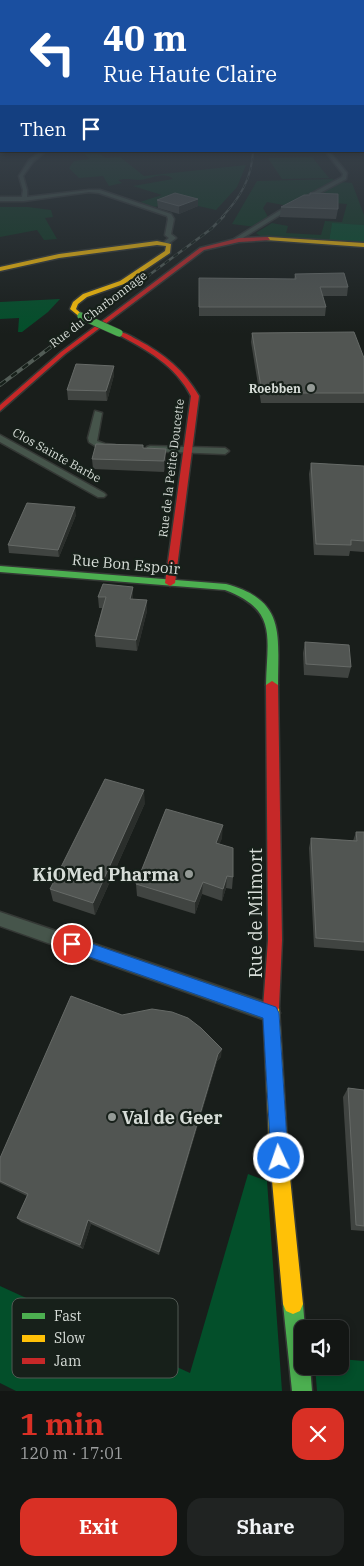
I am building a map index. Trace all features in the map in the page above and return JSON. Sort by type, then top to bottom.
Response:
[{"type":"street","points":[[0,269],[64,256],[169,241],[168,235],[171,219],[169,216],[134,204]]},
{"type":"street","points":[[236,240],[296,204]]},
{"type":"street","name":"Rue du Charbonnage","points":[[0,409],[78,341],[202,249],[220,242],[236,240],[364,245]]},
{"type":"street","name":"Rue de la Petite Doucette","points":[[169,241],[168,252],[110,288],[88,294],[77,300],[74,304],[74,309],[81,316],[118,333],[168,361],[191,384],[195,396],[170,583]]},
{"type":"street","points":[[98,413],[92,438],[93,442],[103,447],[122,448]]},
{"type":"street","name":"Clos Sainte Barbe","points":[[0,438],[101,494]]},
{"type":"street","points":[[141,448],[225,452]]},
{"type":"street","name":"Rue Bon Espoir","points":[[0,569],[226,587],[248,594]]},
{"type":"street","name":"Rue de Milmort","points":[[248,594],[267,609],[271,621],[274,940],[271,1013],[279,1158],[302,1391]]},
{"type":"street","points":[[0,919],[271,1013]]},
{"type":"green space","points":[[146,204],[166,204],[155,207]]},
{"type":"green space","points":[[189,204],[222,204],[216,210]]},
{"type":"green space","points":[[244,204],[266,204],[263,208],[268,217],[271,218],[256,227],[232,224]]},
{"type":"green space","points":[[278,204],[293,204],[289,206]]},
{"type":"green space","points":[[347,204],[360,204],[364,215],[364,225],[332,224],[329,241],[262,237],[256,233],[272,223],[288,226],[286,233],[321,235],[325,221],[342,222]]},
{"type":"green space","points":[[0,207],[28,207],[51,210],[53,217],[45,218],[57,239],[44,240],[37,230],[0,237]]},
{"type":"green space","points":[[332,223],[364,225],[364,243],[329,241]]},
{"type":"green space","points":[[60,299],[48,312],[22,332],[18,332],[19,318],[0,319],[0,302]]},
{"type":"green space","points":[[248,1174],[267,1181],[282,1391],[16,1391],[0,1383],[0,1286],[26,1298],[12,1298],[12,1378],[178,1378],[178,1368],[190,1373]]},
{"type":"green space","points":[[349,1360],[364,1361],[364,1391],[317,1391],[316,1375],[349,1375]]},
{"type":"building","points":[[287,204],[338,204],[338,209],[281,207]]},
{"type":"building","points":[[344,273],[348,287],[320,287],[326,307],[199,307],[199,278],[296,279],[295,274]]},
{"type":"building","name":"Roebben","points":[[354,332],[364,358],[364,393],[262,393],[252,333]]},
{"type":"building","points":[[76,364],[114,366],[106,391],[67,390]]},
{"type":"building","points":[[96,444],[143,445],[143,448],[166,449],[164,461],[92,459]]},
{"type":"building","points":[[311,463],[364,466],[364,541],[351,540],[351,545],[316,544]]},
{"type":"building","points":[[27,503],[75,507],[58,550],[8,545]]},
{"type":"building","points":[[103,584],[133,587],[130,599],[147,600],[136,640],[95,636],[106,597],[98,597]]},
{"type":"building","points":[[305,642],[349,645],[351,667],[306,664]]},
{"type":"building","points":[[105,779],[144,790],[93,903],[50,889]]},
{"type":"building","name":"KiOMed Pharma","points":[[166,809],[223,825],[216,843],[233,848],[233,877],[227,876],[223,889],[203,882],[195,902],[136,884]]},
{"type":"building","points":[[356,832],[364,832],[364,942],[316,938],[311,838],[357,841]]},
{"type":"building","name":"Val de Geer","points":[[71,996],[122,1015],[152,1009],[172,1012],[188,1018],[222,1049],[218,1054],[159,1252],[88,1220],[80,1245],[17,1218],[28,1194],[0,1181],[0,1158]]},
{"type":"building","points":[[348,1088],[364,1090],[364,1226],[356,1225]]},
{"type":"railway","points":[[222,217],[232,204]]},
{"type":"railway","points":[[94,316],[211,229],[224,216]]},
{"type":"railway","points":[[0,385],[95,314]]},
{"type":"traffic: fast","points":[[81,316],[119,333]]},
{"type":"traffic: fast","points":[[0,569],[226,587],[245,594],[258,602],[266,612],[270,624],[272,637],[272,685]]},
{"type":"traffic: fast","points":[[293,1304],[302,1391]]},
{"type":"traffic: slow","points":[[268,239],[364,245]]},
{"type":"traffic: slow","points":[[0,269],[59,256],[157,243],[169,245],[168,252],[129,278],[115,286],[85,295],[79,299],[73,309],[81,316]]},
{"type":"traffic: slow","points":[[271,1008],[279,1158],[293,1304]]},
{"type":"traffic: jam","points":[[0,409],[63,353],[202,249],[239,240],[268,239]]},
{"type":"traffic: jam","points":[[119,333],[153,351],[173,366],[189,384],[195,396],[170,583]]},
{"type":"traffic: jam","points":[[271,1008],[275,940],[272,685]]},
{"type":"place","name":"Roebben","points":[[311,388]]},
{"type":"place","name":"KiOMed Pharma","points":[[189,874]]},
{"type":"place","name":"Val de Geer","points":[[112,1117]]},
{"type":"route","points":[[72,944],[271,1013],[279,1158]]}]
